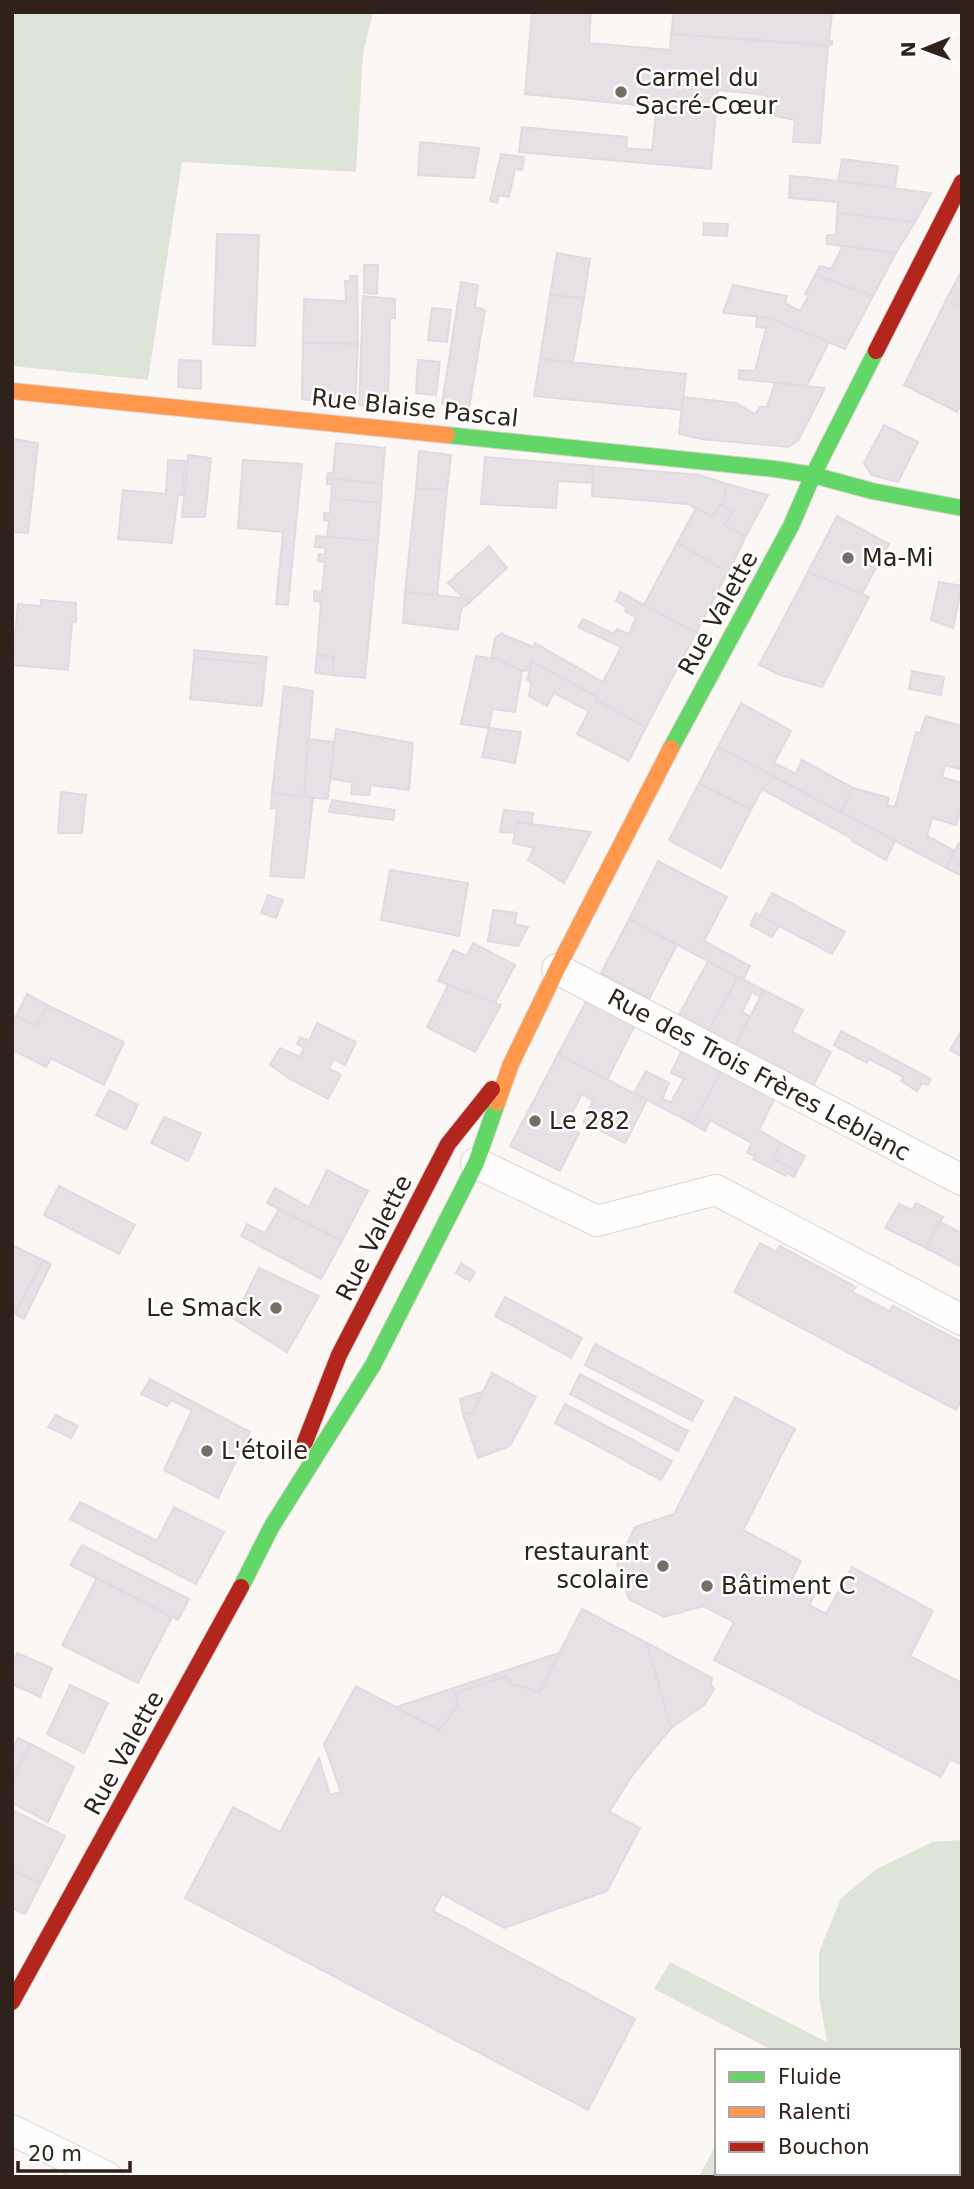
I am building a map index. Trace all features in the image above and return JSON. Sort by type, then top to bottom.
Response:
[{"type":"main road","name":"Rue Valette","points":[[12,2002],[214,1637],[272,1526],[373,1365],[476,1163],[511,1064],[557,969],[714,666],[791,526],[813,475],[957,201]]},
{"type":"main road","name":"Rue Blaise Pascal","points":[[12,391],[775,469],[962,508]]},
{"type":"main road","name":"Rue Valette","points":[[272,1526],[339,1354],[448,1144],[511,1064]]},
{"type":"street","name":"Rue des Trois Frères Leblanc","points":[[557,969],[962,1180]]},
{"type":"street","points":[[476,1163],[597,1221],[716,1191],[962,1320]]},
{"type":"street","points":[[12,2130],[107,2177]]},
{"type":"shaded area","points":[[12,12],[373,12],[363,54],[356,172],[182,162],[148,380],[12,366]]},
{"type":"shaded area","points":[[962,1840],[962,2147],[960,2049],[770,2049],[654,1989],[670,1962],[827,2042],[819,1997],[819,1952],[841,1898],[875,1870],[932,1842]]},
{"type":"shaded area","points":[[715,2146],[715,2175],[872,2177],[699,2177]]},
{"type":"building","name":"Carmel du Sacré-Cœur","points":[[532,12],[591,12],[589,43],[670,50],[671,34],[828,46],[820,143],[793,142],[795,120],[775,116],[778,103],[771,102],[766,95],[718,90],[711,169],[519,152],[522,127],[627,137],[626,148],[652,150],[657,107],[525,94]]},
{"type":"building","points":[[674,12],[832,12],[829,41],[832,41],[832,45],[671,34]]},
{"type":"building","points":[[420,142],[479,148],[474,178],[418,175]]},
{"type":"building","points":[[501,154],[524,157],[522,170],[515,169],[509,197],[499,195],[497,203],[490,201]]},
{"type":"building","points":[[842,159],[898,166],[895,188],[838,181]]},
{"type":"building","points":[[790,176],[931,193],[915,222],[837,213],[838,202],[789,198]]},
{"type":"building","points":[[837,213],[915,222],[896,253],[827,244],[827,235],[836,235]]},
{"type":"building","points":[[704,223],[728,224],[727,236],[703,235]]},
{"type":"building","points":[[217,234],[259,235],[255,346],[213,344]]},
{"type":"building","points":[[843,246],[896,253],[873,296],[815,275],[820,266],[831,269]]},
{"type":"building","points":[[557,253],[590,259],[584,298],[550,295]]},
{"type":"building","points":[[364,265],[378,265],[377,294],[364,293]]},
{"type":"building","points":[[962,270],[962,308],[946,300]]},
{"type":"building","points":[[815,275],[873,296],[845,349],[770,318],[723,313],[733,285],[787,296],[785,303],[800,311],[809,295],[805,294]]},
{"type":"building","points":[[350,276],[357,276],[358,344],[303,343],[304,299],[346,301],[345,281],[350,281]]},
{"type":"building","points":[[461,282],[478,285],[475,307],[485,310],[469,408],[442,404]]},
{"type":"building","points":[[550,295],[584,298],[573,363],[540,359]]},
{"type":"building","points":[[363,296],[395,299],[395,318],[390,318],[388,408],[359,405]]},
{"type":"building","points":[[946,300],[962,308],[962,402],[957,412],[904,385]]},
{"type":"building","points":[[432,308],[451,310],[447,342],[428,340]]},
{"type":"building","points":[[757,317],[770,318],[829,342],[807,386],[739,379],[739,370],[755,371],[766,328],[756,327]]},
{"type":"building","points":[[303,343],[358,344],[355,405],[302,399]]},
{"type":"building","points":[[540,359],[686,374],[682,410],[534,396]]},
{"type":"building","points":[[179,360],[201,361],[201,389],[178,387]]},
{"type":"building","points":[[418,360],[440,362],[436,395],[416,393]]},
{"type":"building","points":[[775,383],[825,388],[798,441],[788,447],[701,439],[679,434],[683,397],[736,403],[755,414],[760,407],[767,407]]},
{"type":"building","points":[[884,425],[918,442],[898,482],[871,475],[864,463]]},
{"type":"building","points":[[14,439],[38,443],[28,533],[12,532]]},
{"type":"building","points":[[336,443],[385,448],[382,484],[327,478],[328,473],[333,473]]},
{"type":"building","points":[[419,451],[451,455],[447,490],[416,488]]},
{"type":"building","points":[[188,455],[211,458],[205,517],[182,517]]},
{"type":"building","points":[[485,457],[593,466],[593,483],[558,481],[556,508],[481,504]]},
{"type":"building","points":[[168,460],[185,461],[182,495],[178,495],[172,543],[118,539],[123,490],[166,494]]},
{"type":"building","points":[[243,460],[302,464],[288,605],[276,604],[283,532],[238,528]]},
{"type":"building","points":[[593,466],[700,475],[727,484],[722,506],[720,505],[712,517],[688,504],[592,496]]},
{"type":"building","points":[[327,478],[382,484],[381,503],[331,499],[332,484],[327,484]]},
{"type":"building","points":[[727,484],[768,495],[746,536],[724,525],[732,512],[722,506]]},
{"type":"building","points":[[416,488],[447,490],[437,595],[405,592]]},
{"type":"building","points":[[331,499],[381,503],[378,541],[327,537],[329,521],[324,520],[324,513],[330,513]]},
{"type":"building","points":[[720,505],[732,512],[724,525],[746,536],[728,572],[677,543],[696,508],[712,517]]},
{"type":"building","name":"Ma-Mi","points":[[837,516],[889,544],[862,594],[808,572]]},
{"type":"building","points":[[316,536],[378,541],[365,678],[332,675],[334,657],[317,655],[321,602],[314,601],[314,591],[322,592],[325,562],[318,561],[319,554],[325,555],[326,548],[315,547]]},
{"type":"building","points":[[677,543],[728,572],[696,633],[644,605]]},
{"type":"building","points":[[489,546],[507,568],[469,603],[448,583]]},
{"type":"building","points":[[808,572],[869,597],[822,687],[780,675],[759,665]]},
{"type":"building","points":[[939,582],[962,586],[953,628],[931,620]]},
{"type":"building","points":[[405,592],[463,598],[469,603],[461,609],[458,630],[403,623]]},
{"type":"building","points":[[620,592],[696,633],[646,727],[596,700],[598,697],[532,662],[530,670],[522,671],[491,659],[495,638],[502,633],[534,647],[535,643],[603,682],[621,647],[578,627],[583,619],[614,634],[617,629],[629,634],[636,617],[625,611],[627,607],[616,601]]},
{"type":"building","points":[[41,600],[76,603],[76,622],[72,622],[68,670],[12,665],[18,604],[41,606]]},
{"type":"building","points":[[194,650],[267,657],[266,664],[194,658]]},
{"type":"building","points":[[317,655],[334,657],[332,675],[315,673]]},
{"type":"building","points":[[476,656],[496,659],[522,671],[515,712],[492,709],[489,728],[461,724]]},
{"type":"building","points":[[194,658],[266,664],[262,706],[190,699]]},
{"type":"building","points":[[532,662],[598,697],[596,700],[646,727],[629,761],[577,734],[589,711],[554,693],[547,706],[529,696],[531,682],[527,680]]},
{"type":"building","points":[[912,671],[944,677],[941,695],[909,689]]},
{"type":"building","points":[[284,686],[313,691],[304,797],[272,793]]},
{"type":"building","points":[[741,703],[791,731],[774,763],[796,774],[802,760],[853,788],[841,812],[718,747]]},
{"type":"building","points":[[926,716],[962,726],[962,764],[959,769],[945,765],[942,777],[962,783],[962,807],[956,825],[932,818],[927,836],[955,851],[946,868],[841,812],[853,788],[889,798],[887,805],[895,807],[916,732],[920,733]]},
{"type":"building","points":[[489,728],[521,732],[515,763],[482,757]]},
{"type":"building","points":[[336,729],[413,743],[409,790],[371,785],[369,795],[351,794],[352,782],[330,779]]},
{"type":"building","points":[[308,739],[334,742],[328,799],[304,797]]},
{"type":"building","points":[[718,747],[895,841],[886,860],[762,789],[751,810],[699,783]]},
{"type":"building","points":[[699,783],[751,810],[721,868],[669,840]]},
{"type":"building","points":[[61,792],[86,795],[82,833],[58,833]]},
{"type":"building","points":[[272,793],[313,798],[304,878],[270,876],[277,808],[271,808]]},
{"type":"building","points":[[332,800],[395,810],[393,820],[329,812]]},
{"type":"building","points":[[504,810],[533,813],[532,824],[517,822],[515,833],[500,832]]},
{"type":"building","points":[[517,822],[591,832],[564,883],[528,860],[534,848],[513,843]]},
{"type":"building","points":[[959,843],[962,845],[962,858],[958,864],[962,866],[962,876],[946,868]]},
{"type":"building","points":[[658,861],[727,897],[704,941],[750,966],[743,980],[629,919]]},
{"type":"building","points":[[390,870],[468,883],[459,936],[381,920]]},
{"type":"building","points":[[772,893],[845,932],[832,954],[760,916]]},
{"type":"building","points":[[268,895],[283,900],[276,918],[261,913]]},
{"type":"building","points":[[493,910],[517,913],[515,924],[528,927],[518,946],[488,941]]},
{"type":"building","points":[[756,913],[779,926],[772,937],[750,925]]},
{"type":"building","points":[[629,919],[677,945],[649,999],[601,973]]},
{"type":"building","points":[[473,943],[515,965],[495,1003],[438,981],[453,950],[467,956]]},
{"type":"building","points":[[708,961],[738,977],[709,1030],[679,1015]]},
{"type":"building","points":[[738,977],[764,990],[761,997],[752,992],[742,1012],[751,1017],[735,1045],[709,1030]]},
{"type":"building","points":[[448,985],[501,1005],[475,1052],[427,1027]]},
{"type":"building","points":[[764,990],[803,1010],[792,1032],[831,1052],[813,1086],[735,1045]]},
{"type":"building","points":[[27,994],[47,1005],[36,1026],[16,1016]]},
{"type":"building","points":[[587,1000],[635,1025],[607,1080],[558,1054]]},
{"type":"building","points":[[47,1005],[124,1042],[104,1085],[51,1058],[46,1067],[12,1050],[12,1024],[16,1016],[36,1026]]},
{"type":"building","points":[[317,1023],[356,1042],[345,1065],[334,1059],[329,1068],[341,1075],[328,1099],[270,1065],[280,1048],[300,1057],[304,1048],[297,1044],[300,1037],[309,1041]]},
{"type":"building","points":[[962,1030],[962,1057],[950,1050]]},
{"type":"building","points":[[841,1031],[931,1079],[928,1085],[922,1083],[917,1091],[901,1081],[904,1077],[869,1059],[867,1063],[834,1045]]},
{"type":"building","points":[[682,1050],[722,1070],[693,1124],[634,1093],[646,1071],[669,1083],[662,1099],[671,1102],[684,1079],[671,1073]]},
{"type":"building","points":[[558,1054],[647,1100],[625,1143],[583,1122],[593,1101],[582,1094],[565,1126],[579,1133],[560,1171],[510,1146]]},
{"type":"building","points":[[722,1070],[775,1098],[759,1130],[781,1143],[773,1159],[797,1171],[794,1177],[787,1173],[786,1176],[753,1159],[755,1156],[747,1153],[752,1143],[710,1120],[705,1131],[693,1124]]},
{"type":"building","points":[[109,1090],[138,1105],[126,1130],[96,1115]]},
{"type":"building","points":[[164,1117],[201,1133],[188,1161],[151,1143]]},
{"type":"building","points":[[781,1143],[805,1156],[797,1171],[773,1159]]},
{"type":"building","points":[[327,1170],[368,1191],[342,1241],[267,1203],[275,1188],[309,1207]]},
{"type":"building","points":[[59,1186],[135,1225],[119,1254],[44,1215]]},
{"type":"building","points":[[916,1203],[943,1217],[926,1248],[885,1228],[899,1204],[912,1210]]},
{"type":"building","points":[[279,1209],[342,1241],[321,1279],[241,1236],[247,1224],[265,1233]]},
{"type":"building","points":[[940,1222],[962,1233],[962,1267],[926,1248]]},
{"type":"building","points":[[760,1243],[776,1252],[780,1246],[856,1287],[852,1292],[889,1311],[893,1306],[962,1342],[962,1400],[956,1410],[734,1292]]},
{"type":"building","points":[[12,1245],[43,1260],[15,1314],[12,1313]]},
{"type":"building","points":[[43,1260],[51,1264],[24,1319],[15,1314]]},
{"type":"building","points":[[461,1263],[475,1272],[470,1281],[456,1273]]},
{"type":"building","name":"Le Smack","points":[[259,1268],[319,1296],[287,1352],[234,1319]]},
{"type":"building","points":[[505,1297],[582,1338],[571,1358],[495,1316]]},
{"type":"building","points":[[595,1344],[703,1401],[692,1421],[585,1365]]},
{"type":"building","points":[[492,1373],[536,1397],[510,1446],[478,1458],[463,1414],[473,1412]]},
{"type":"building","points":[[580,1374],[688,1431],[678,1451],[570,1394]]},
{"type":"building","name":"L'étoile","points":[[150,1379],[250,1432],[218,1498],[164,1470],[192,1410],[171,1400],[167,1406],[141,1394]]},
{"type":"building","points":[[482,1392],[473,1412],[463,1414],[460,1399]]},
{"type":"building","name":"Bâtiment C","points":[[735,1397],[795,1429],[743,1530],[801,1561],[785,1593],[791,1596],[798,1581],[817,1591],[809,1605],[826,1614],[852,1567],[933,1611],[910,1656],[962,1683],[962,1765],[950,1759],[941,1777],[714,1660],[734,1622],[703,1606],[664,1617],[629,1599],[617,1564],[635,1527],[674,1514]]},
{"type":"building","points":[[565,1404],[672,1461],[661,1480],[555,1423]]},
{"type":"building","points":[[56,1415],[78,1426],[71,1438],[48,1427]]},
{"type":"building","points":[[80,1502],[157,1541],[174,1507],[224,1532],[196,1584],[70,1519]]},
{"type":"building","points":[[82,1545],[189,1599],[178,1620],[70,1565]]},
{"type":"building","points":[[97,1578],[172,1617],[138,1683],[62,1645]]},
{"type":"building","points":[[582,1609],[647,1643],[671,1728],[634,1773],[609,1812],[640,1828],[607,1891],[504,1928],[442,1894],[433,1911],[635,2019],[588,2110],[185,1898],[233,1807],[280,1832],[319,1758],[330,1795],[341,1792],[324,1744],[356,1686],[439,1730],[458,1705],[455,1693],[506,1676],[510,1683],[539,1692]]},
{"type":"building","points":[[647,1643],[712,1678],[711,1685],[714,1689],[704,1705],[671,1728]]},
{"type":"building","points":[[17,1653],[52,1668],[40,1697],[12,1684],[12,1664]]},
{"type":"building","points":[[559,1653],[539,1692],[510,1683],[506,1676],[455,1693],[458,1705],[439,1730],[396,1707]]},
{"type":"building","points":[[70,1685],[108,1703],[84,1753],[47,1734]]},
{"type":"building","points":[[18,1738],[31,1744],[12,1781],[12,1750]]},
{"type":"building","points":[[31,1744],[74,1767],[48,1822],[12,1803],[12,1781]]},
{"type":"building","points":[[12,1810],[65,1836],[41,1883],[12,1870]]},
{"type":"building","points":[[12,1870],[41,1883],[25,1914],[12,1908]]},
{"type":"traffic: fast","points":[[671,748],[791,526],[813,475],[876,351]]},
{"type":"traffic: fast","points":[[447,435],[775,469],[962,508]]},
{"type":"traffic: fast","points":[[241,1587],[272,1526],[373,1365],[476,1163],[497,1103]]},
{"type":"traffic: slow","points":[[12,391],[447,435]]},
{"type":"traffic: slow","points":[[497,1103],[511,1064],[557,969],[671,748]]},
{"type":"traffic: jam","points":[[876,351],[962,182]]},
{"type":"traffic: jam","points":[[305,1442],[339,1355],[448,1144],[492,1089]]},
{"type":"traffic: jam","points":[[12,2002],[241,1587]]},
{"type":"place","name":"Carmel du Sacré-Cœur","points":[[621,92]]},
{"type":"place","name":"Ma-Mi","points":[[848,558]]},
{"type":"place","name":"Le 282","points":[[535,1121]]},
{"type":"place","name":"Le Smack","points":[[276,1308]]},
{"type":"place","name":"L'étoile","points":[[207,1451]]},
{"type":"place","name":"restaurant scolaire","points":[[663,1566]]},
{"type":"place","name":"Bâtiment C","points":[[707,1586]]}]
